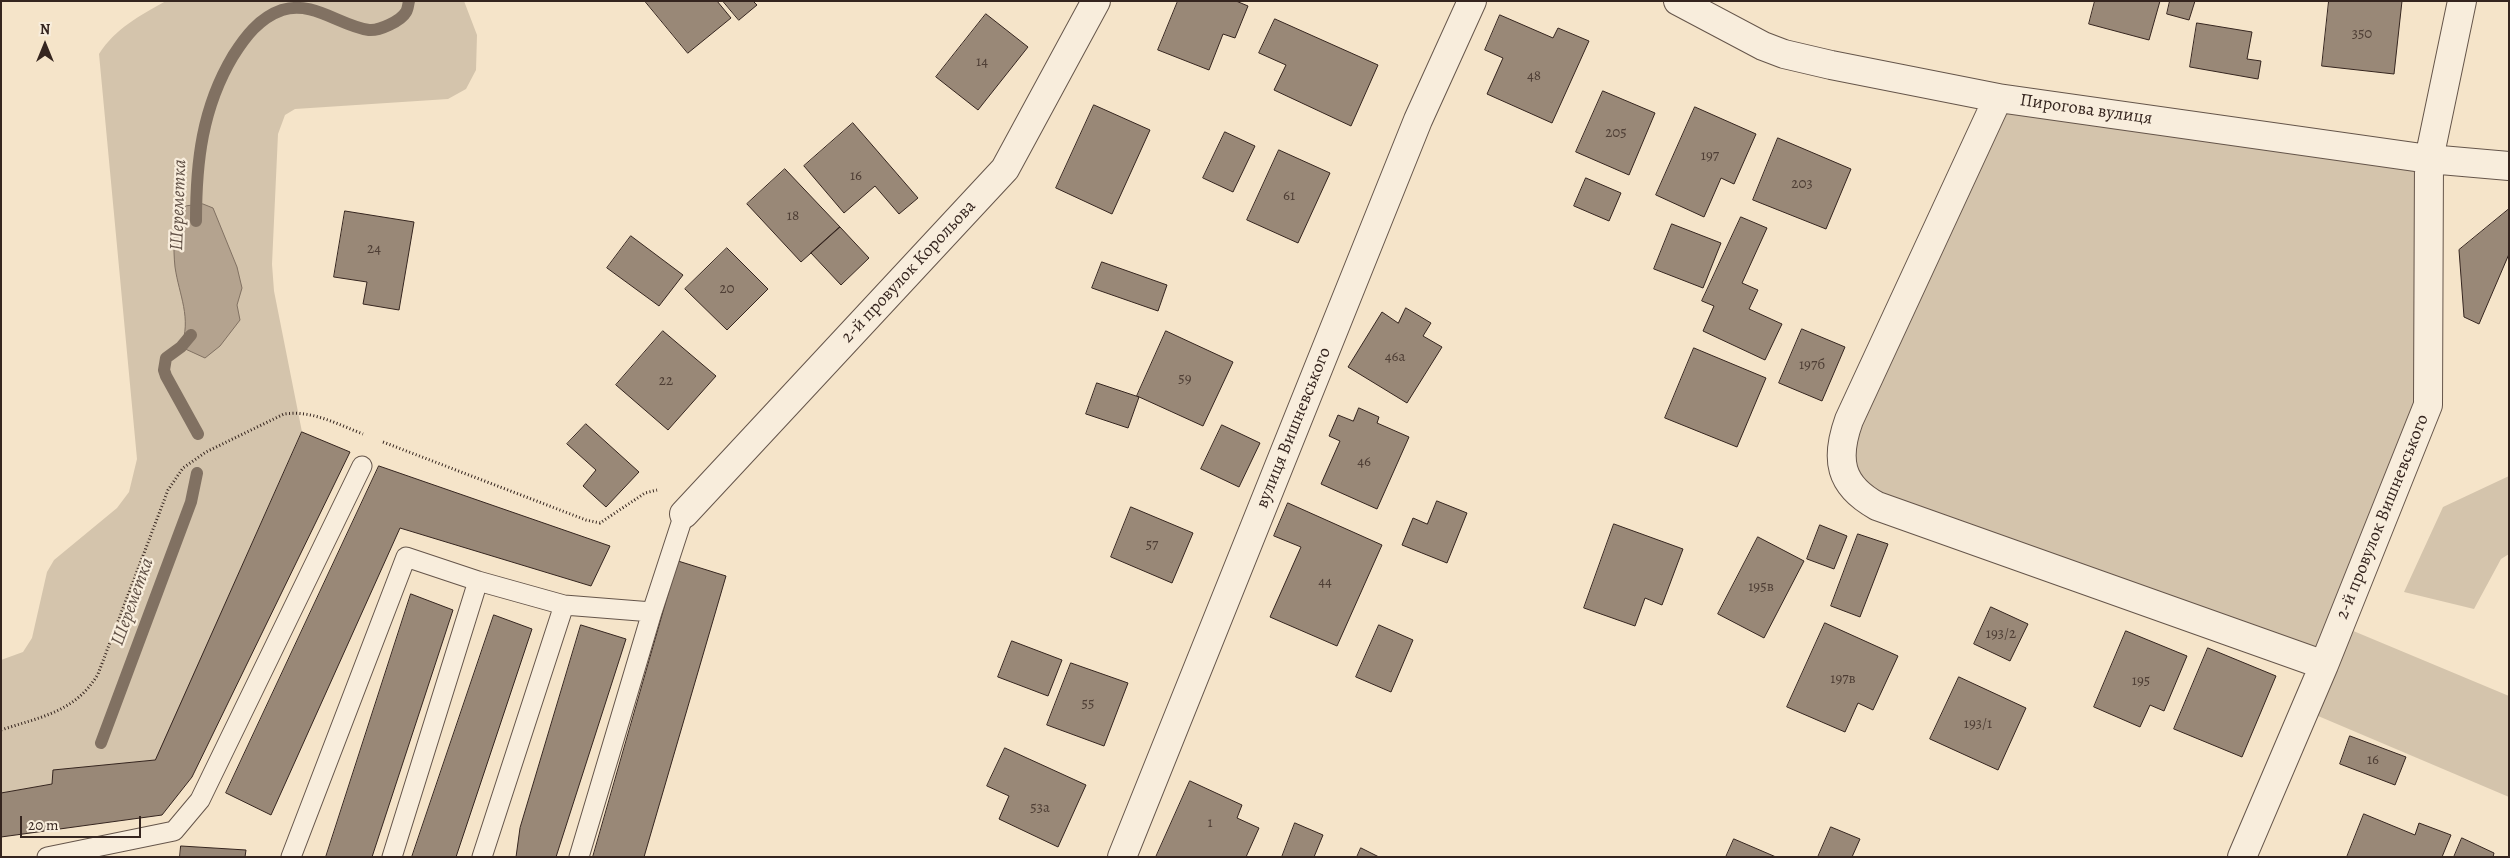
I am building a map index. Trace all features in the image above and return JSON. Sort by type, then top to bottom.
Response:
[{"type":"street","name":"2-й провулок Корольова","points":[[684,514],[1005,169],[1096,1]]},
{"type":"street","name":"вулиця Вишневського","points":[[1122,857],[1418,120],[1472,1]]},
{"type":"street","name":"Пирогова вулиця","points":[[1678,1],[1742,36],[1784,54],[1998,98],[2429,159],[2509,166]]},
{"type":"street","name":"2-й провулок Вишневського","points":[[2242,857],[2324,664],[2428,405],[2429,159],[2462,1]]},
{"type":"street","points":[[1998,98],[1842,438],[1841,457],[1844,474],[1852,488],[1862,498],[1877,506],[2324,664]]},
{"type":"lane","points":[[47,857],[174,830],[200,800],[362,466]]},
{"type":"lane","points":[[579,857],[652,612],[684,514]]},
{"type":"lane","points":[[291,857],[406,557],[478,581],[564,605],[652,612]]},
{"type":"lane","points":[[392,857],[478,581]]},
{"type":"lane","points":[[482,857],[564,605]]},
{"type":"shaded area","points":[[166,1],[464,1],[477,35],[476,70],[466,89],[448,99],[295,109],[285,115],[278,134],[272,264],[274,291],[302,432],[155,760],[53,771],[52,784],[1,793],[1,660],[23,652],[32,638],[47,572],[54,560],[117,508],[129,492],[137,459],[99,54],[121,30]]},
{"type":"shaded area","points":[[1998,98],[2429,159],[2428,405],[2339,625],[2509,696],[2509,797],[2304,710],[2324,665],[1862,498],[1843,439]]},
{"type":"shaded area","points":[[203,204],[213,208],[237,267],[242,288],[237,305],[240,320],[220,346],[205,358],[181,347],[184,336],[185,316],[175,267],[174,246],[176,212],[186,206]]},
{"type":"shaded area","points":[[2509,476],[2509,554],[2501,559],[2474,609],[2404,592],[2443,507]]},
{"type":"building","points":[[645,1],[717,1],[731,18],[688,53]]},
{"type":"building","points":[[723,1],[753,1],[757,5],[739,20]]},
{"type":"building","points":[[1178,1],[1236,1],[1248,6],[1235,38],[1223,34],[1209,70],[1158,50]]},
{"type":"building","points":[[2095,1],[2160,1],[2149,40],[2089,24]]},
{"type":"building","points":[[2170,1],[2195,1],[2189,20],[2167,14]]},
{"type":"building","points":[[2329,1],[2402,1],[2394,74],[2322,66]]},
{"type":"building","points":[[986,14],[1028,47],[978,110],[936,77]]},
{"type":"building","points":[[1500,15],[1553,38],[1558,28],[1589,41],[1552,123],[1487,94],[1503,58],[1485,50]]},
{"type":"building","points":[[1275,19],[1378,65],[1351,126],[1274,90],[1286,65],[1259,53]]},
{"type":"building","points":[[2197,23],[2252,32],[2247,59],[2261,61],[2258,79],[2190,67]]},
{"type":"building","points":[[1603,91],[1655,113],[1629,175],[1576,152]]},
{"type":"building","points":[[1094,105],[1150,130],[1112,214],[1056,188]]},
{"type":"building","points":[[1695,107],[1756,134],[1734,184],[1721,178],[1704,217],[1656,195]]},
{"type":"building","points":[[853,123],[918,198],[899,214],[875,186],[844,213],[804,166]]},
{"type":"building","points":[[1225,132],[1255,146],[1233,192],[1203,178]]},
{"type":"building","points":[[1778,138],[1851,169],[1826,229],[1753,200]]},
{"type":"building","points":[[1279,150],[1330,173],[1298,243],[1247,220]]},
{"type":"building","points":[[785,169],[840,227],[801,262],[747,204]]},
{"type":"building","points":[[1586,178],[1621,193],[1609,221],[1574,206]]},
{"type":"building","points":[[2509,209],[2509,254],[2479,324],[2464,317],[2459,250]]},
{"type":"building","points":[[345,211],[414,222],[399,310],[363,304],[367,282],[334,277]]},
{"type":"building","points":[[1741,217],[1767,228],[1742,283],[1758,290],[1749,309],[1782,324],[1765,360],[1703,331],[1714,306],[1702,301]]},
{"type":"building","points":[[1672,224],[1721,243],[1703,288],[1654,269]]},
{"type":"building","points":[[840,227],[869,258],[841,285],[811,253]]},
{"type":"building","points":[[631,236],[683,275],[659,306],[607,268]]},
{"type":"building","points":[[727,248],[768,289],[727,330],[685,289]]},
{"type":"building","points":[[1102,262],[1167,285],[1158,311],[1092,288]]},
{"type":"building","points":[[1406,308],[1431,323],[1423,336],[1442,347],[1407,403],[1348,367],[1382,312],[1398,323]]},
{"type":"building","points":[[1802,329],[1845,347],[1822,401],[1779,383]]},
{"type":"building","points":[[663,331],[716,376],[668,430],[616,385]]},
{"type":"building","points":[[1166,331],[1233,362],[1203,426],[1137,396]]},
{"type":"building","points":[[1694,348],[1766,378],[1737,447],[1665,418]]},
{"type":"building","points":[[1097,383],[1139,397],[1128,428],[1086,414]]},
{"type":"building","points":[[1359,408],[1379,417],[1377,423],[1409,437],[1377,509],[1321,484],[1340,441],[1329,436],[1338,415],[1353,421]]},
{"type":"building","points":[[586,424],[639,472],[606,507],[583,486],[596,470],[567,444]]},
{"type":"building","points":[[1222,425],[1260,443],[1239,487],[1201,469]]},
{"type":"building","points":[[302,432],[350,452],[192,777],[162,815],[1,837],[1,793],[52,784],[53,770],[155,760]]},
{"type":"building","points":[[379,466],[610,546],[591,586],[400,528],[271,815],[226,793]]},
{"type":"building","points":[[1437,501],[1467,513],[1447,563],[1402,545],[1413,518],[1427,524]]},
{"type":"building","points":[[1288,503],[1382,545],[1337,646],[1270,617],[1301,547],[1274,536]]},
{"type":"building","points":[[1131,507],[1193,533],[1172,583],[1111,557]]},
{"type":"building","points":[[1614,524],[1683,549],[1662,605],[1645,598],[1635,626],[1584,608]]},
{"type":"building","points":[[1820,525],[1847,536],[1834,569],[1807,559]]},
{"type":"building","points":[[1858,534],[1888,544],[1860,617],[1831,606]]},
{"type":"building","points":[[1758,537],[1804,561],[1764,638],[1718,614]]},
{"type":"building","points":[[678,561],[726,576],[644,857],[593,857]]},
{"type":"building","points":[[411,594],[453,610],[372,857],[326,857]]},
{"type":"building","points":[[1991,607],[2028,624],[2010,661],[1974,644]]},
{"type":"building","points":[[494,615],[532,629],[456,857],[412,857]]},
{"type":"building","points":[[1825,623],[1898,656],[1873,710],[1858,703],[1845,732],[1787,707]]},
{"type":"building","points":[[581,625],[626,639],[556,857],[516,857],[520,828]]},
{"type":"building","points":[[1379,625],[1413,640],[1391,692],[1356,677]]},
{"type":"building","points":[[2126,631],[2187,656],[2164,711],[2150,705],[2140,727],[2094,707]]},
{"type":"building","points":[[1012,641],[1062,660],[1048,696],[998,677]]},
{"type":"building","points":[[2208,648],[2276,676],[2242,757],[2174,729]]},
{"type":"building","points":[[1071,663],[1128,683],[1104,746],[1047,725]]},
{"type":"building","points":[[1959,677],[2026,708],[1998,770],[1930,739]]},
{"type":"building","points":[[2350,736],[2406,757],[2395,785],[2340,764]]},
{"type":"building","points":[[1005,748],[1086,785],[1058,847],[999,819],[1009,796],[987,786]]},
{"type":"building","points":[[1190,781],[1242,805],[1237,818],[1259,828],[1246,857],[1156,857]]},
{"type":"building","points":[[2364,814],[2415,835],[2419,823],[2451,835],[2442,857],[2347,857]]},
{"type":"building","points":[[1295,823],[1323,835],[1314,857],[1282,857]]},
{"type":"building","points":[[1831,827],[1860,839],[1852,857],[1818,857]]},
{"type":"building","points":[[2462,838],[2494,853],[2493,857],[2454,857]]},
{"type":"building","points":[[1734,839],[1776,857],[1726,857]]},
{"type":"building","points":[[181,846],[246,850],[245,857],[180,857]]},
{"type":"building","points":[[1361,848],[1379,857],[1357,857]]},
{"type":"waterway","name":"Шереметка","points":[[196,221],[197,178],[203,136],[214,95],[233,56],[253,29],[274,13],[293,8],[305,8],[358,28],[373,30],[400,19],[407,11],[409,1]]},
{"type":"waterway","name":"Шереметка","points":[[191,335],[181,347],[166,358],[164,370],[198,434]]},
{"type":"waterway","name":"Шереметка","points":[[101,743],[191,502],[197,473]]}]
